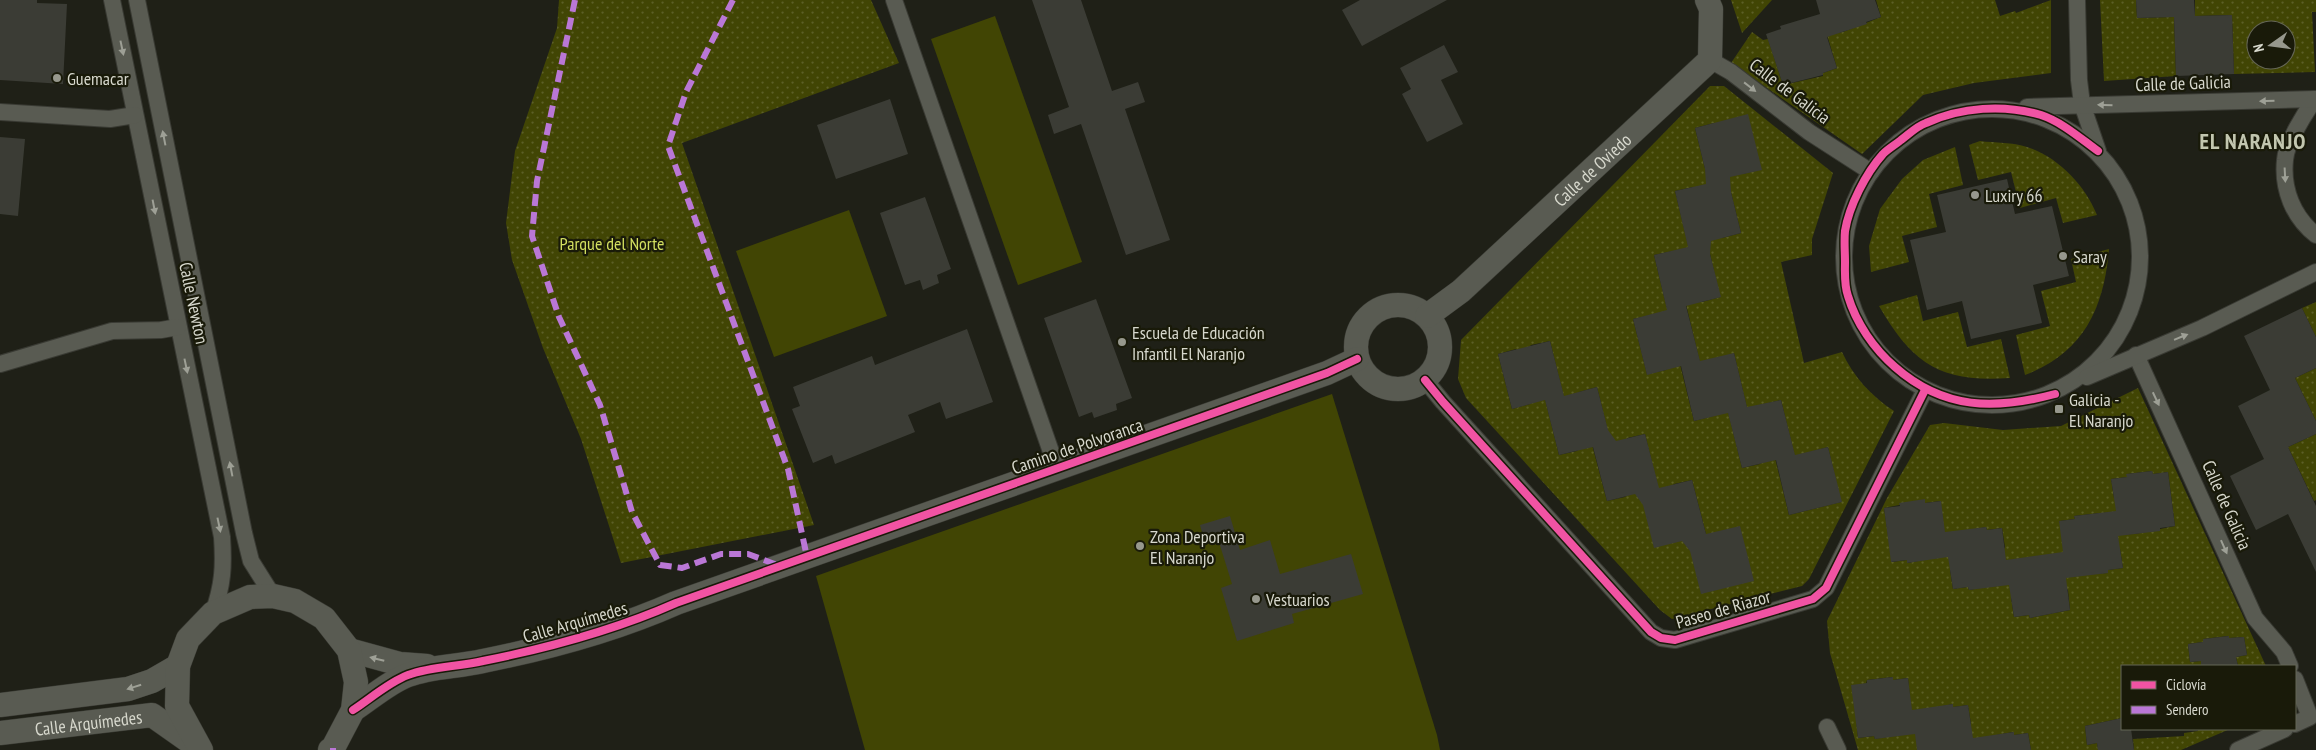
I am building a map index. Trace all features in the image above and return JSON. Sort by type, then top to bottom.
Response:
[{"type":"street","name":"Calle Newton","points":[[112,0],[222,537],[224,562],[222,588],[213,613]]},
{"type":"street","name":"Calle Newton","points":[[137,0],[244,533],[251,561],[273,596]]},
{"type":"street","name":"Camino de Polvoranca","points":[[894,0],[1057,469]]},
{"type":"street","points":[[1707,0],[1711,9],[1710,60]]},
{"type":"street","points":[[2077,0],[2079,80],[2082,104],[2098,151],[2132,205],[2140,248],[2137,287],[2120,331],[2085,378]]},
{"type":"street","name":"Calle de Galicia","points":[[1710,60],[1730,72],[1805,129],[1871,172]]},
{"type":"street","name":"Calle de Oviedo","points":[[1426,316],[1462,291],[1710,60]]},
{"type":"street","name":"Calle de Galicia","points":[[2085,378],[2055,394],[2024,403],[1996,405],[1965,402],[1925,390],[1910,380],[1880,354],[1855,314],[1847,294],[1845,277],[1846,231],[1860,188],[1884,154],[1924,123],[1954,113],[2082,104],[2116,105],[2315,99]]},
{"type":"street","name":"Calle de Galicia","points":[[2315,99],[2301,120],[2284,159],[2287,191],[2297,216],[2316,235]]},
{"type":"street","points":[[2008,108],[2042,116],[2062,125],[2098,151]]},
{"type":"street","points":[[0,112],[110,119],[135,115]]},
{"type":"street","points":[[2085,378],[2202,328],[2316,272]]},
{"type":"street","points":[[1399,305],[1413,308],[1426,316],[1439,336],[1440,354],[1435,368],[1425,380],[1409,389],[1400,390],[1383,387],[1374,383],[1364,373],[1357,359],[1356,348],[1360,328],[1373,313],[1384,307],[1399,305]]},
{"type":"street","points":[[0,364],[112,330],[161,330],[178,327]]},
{"type":"street","name":"Calle de Galicia","points":[[2136,355],[2255,618],[2284,652],[2290,665]]},
{"type":"street","name":"Camino de Polvoranca","points":[[807,557],[1327,373],[1357,359]]},
{"type":"street","name":"Paseo de Riazor","points":[[1425,380],[1651,632],[1662,638],[1675,640],[1812,599],[1826,588],[1925,390]]},
{"type":"street","name":"Calle Arquímedes","points":[[348,650],[400,664],[442,666],[480,662],[531,650],[640,619],[676,603],[807,557]]},
{"type":"street","points":[[199,748],[177,706],[178,666],[188,640],[213,613],[250,597],[273,596],[295,601],[324,618],[348,650],[356,682],[353,710],[333,748],[330,750]]},
{"type":"street","name":"Calle Arquímedes","points":[[0,705],[128,689],[152,681],[178,666]]},
{"type":"street","name":"Calle Arquímedes","points":[[353,710],[406,676],[442,666]]},
{"type":"street","points":[[2296,681],[2313,716],[2296,724]]},
{"type":"street","name":"Calle Arquímedes","points":[[0,733],[152,715],[199,748]]},
{"type":"street","points":[[1827,727],[1838,750]]},
{"type":"street","points":[[2238,750],[2283,730]]},
{"type":"green space","name":"Parque del Norte","points":[[559,0],[871,0],[899,63],[682,143],[814,525],[621,563],[581,439],[543,348],[512,260],[506,223],[515,151],[557,28]]},
{"type":"green space","points":[[1731,0],[1772,0],[1742,33]]},
{"type":"green space","points":[[1876,0],[1995,0],[2000,16],[2015,11],[2016,13],[2051,0],[2051,73],[1974,83],[1923,95],[1862,154],[1731,63],[1752,32],[1763,40],[1768,39],[1783,85],[1823,76],[1823,73],[1837,68],[1827,35],[1843,32],[1881,17]]},
{"type":"green space","points":[[2100,0],[2136,0],[2137,18],[2174,17],[2176,76],[2104,81]]},
{"type":"green space","points":[[2195,0],[2316,0],[2316,12],[2312,12],[2315,72],[2234,74],[2232,15],[2195,16]]},
{"type":"green space","points":[[995,16],[1082,262],[1018,285],[931,39]]},
{"type":"green space","points":[[1710,86],[1724,86],[1833,173],[1812,239],[1812,255],[1781,262],[1804,363],[1842,352],[1864,385],[1894,411],[1809,579],[1802,586],[1672,619],[1660,610],[1466,398],[1458,379],[1461,340]],"holes":[[[1714,123],[1761,169],[1743,174],[1725,168],[1741,233],[1722,238],[1705,232],[1720,297],[1702,302],[1684,296],[1702,371],[1734,353],[1747,408],[1781,400],[1797,465],[1810,452],[1828,447],[1841,502],[1789,515],[1773,450],[1760,464],[1742,468],[1726,403],[1713,416],[1694,421],[1678,356],[1666,370],[1647,374],[1633,319],[1652,315],[1670,321],[1654,255],[1673,251],[1691,257],[1675,191],[1693,187],[1711,193],[1695,128]],[[1550,341],[1566,406],[1579,392],[1597,387],[1613,452],[1629,448],[1627,438],[1645,434],[1661,499],[1674,484],[1692,480],[1706,534],[1638,483],[1625,497],[1607,501],[1590,437],[1577,451],[1559,455],[1543,391],[1530,404],[1512,409],[1498,354],[1516,349],[1519,360],[1531,345]]]},
{"type":"green space","points":[[1980,141],[2022,145],[2049,158],[2060,165],[2078,183],[2097,215],[2063,223],[2056,198],[2020,208],[2011,172],[1978,180],[1969,145]]},
{"type":"green space","points":[[1955,147],[1963,185],[1929,194],[1937,227],[1902,236],[1909,262],[1871,272],[1869,246],[1880,209],[1902,179],[1923,160]]},
{"type":"green space","points":[[849,210],[887,316],[774,357],[736,251]]},
{"type":"green space","points":[[2109,249],[2102,291],[2096,309],[2087,326],[2076,341],[2062,354],[2045,366],[2025,375],[2016,335],[2050,326],[2041,291],[2076,282],[2071,259]]},
{"type":"green space","points":[[1917,295],[1923,321],[1958,312],[1967,347],[2001,339],[2010,378],[1986,379],[1948,373],[1932,366],[1917,356],[1904,343],[1879,306]]},
{"type":"green space","points":[[2316,302],[2316,337],[2302,308]]},
{"type":"green space","points":[[2316,368],[2316,421],[2295,378]]},
{"type":"green space","points":[[2138,388],[2266,665],[2238,665],[2236,657],[2247,655],[2244,637],[2229,638],[2228,636],[2203,639],[2203,642],[2188,644],[2190,662],[2201,661],[2201,665],[2121,665],[2121,718],[2085,726],[2087,745],[2097,743],[2098,750],[2031,750],[2028,733],[2014,735],[2013,732],[1963,741],[1971,724],[1968,705],[1953,707],[1953,704],[1902,714],[1910,697],[1908,678],[1893,680],[1892,677],[1867,680],[1856,719],[1858,738],[1874,736],[1875,739],[1925,730],[1917,750],[1858,750],[1830,653],[1827,621],[1887,498],[1930,425],[1944,423],[2003,430],[2061,426]],"holes":[[[2152,471],[2153,474],[2168,472],[2175,526],[2135,534],[2108,535],[2110,550],[2120,549],[2123,568],[2108,570],[2108,573],[2055,577],[2068,590],[2070,610],[2030,618],[2029,615],[2014,617],[2011,598],[2020,581],[1969,590],[1968,587],[1953,589],[1950,570],[1959,553],[1908,563],[1907,560],[1892,562],[1884,508],[1925,500],[1925,503],[1940,501],[1943,520],[1935,537],[1986,527],[1987,530],[2002,528],[2005,547],[1996,564],[2074,554],[2059,521],[2075,519],[2074,516],[2127,512],[2114,498],[2111,479],[2127,477],[2127,474]]]},
{"type":"green space","name":"Zona Deportiva El Naranjo","points":[[1332,394],[1440,750],[865,750],[816,576]]},
{"type":"green space","points":[[2316,434],[2316,500],[2314,501],[2288,447]]},
{"type":"green space","points":[[2228,730],[2181,750],[2134,750],[2133,739],[2184,736],[2184,733]]},
{"type":"building","points":[[0,0],[37,0],[37,3],[67,4],[63,84],[0,80]]},
{"type":"building","points":[[1032,0],[1081,0],[1112,91],[1138,82],[1145,102],[1125,109],[1170,240],[1126,255],[1081,124],[1054,134],[1048,115],[1069,107]]},
{"type":"building","points":[[1360,0],[1447,0],[1362,46],[1342,10]]},
{"type":"building","points":[[1816,0],[1875,0],[1881,17],[1866,22],[1867,24],[1827,37],[1837,68],[1823,73],[1823,75],[1783,85],[1766,34],[1781,29],[1780,26],[1820,14]]},
{"type":"building","points":[[2136,0],[2194,0],[2195,16],[2232,15],[2234,74],[2176,76],[2174,17],[2137,18]]},
{"type":"building","points":[[1444,45],[1458,72],[1441,80],[1463,124],[1427,142],[1402,94],[1411,89],[1400,68]]},
{"type":"building","points":[[890,99],[908,154],[836,179],[817,125]]},
{"type":"building","points":[[1748,114],[1762,170],[1730,177],[1731,192],[1741,233],[1711,241],[1710,254],[1721,297],[1686,306],[1700,361],[1734,353],[1747,407],[1781,400],[1795,455],[1828,447],[1842,502],[1789,515],[1776,460],[1742,468],[1728,413],[1694,421],[1681,366],[1647,375],[1633,319],[1667,310],[1654,255],[1688,247],[1675,191],[1706,184],[1705,169],[1695,128]]},
{"type":"building","points":[[0,137],[25,139],[18,216],[0,214]]},
{"type":"building","points":[[2007,179],[2015,214],[2052,206],[2069,276],[2033,285],[2042,323],[1971,339],[1962,301],[1927,310],[1910,240],[1946,232],[1937,195]]},
{"type":"building","points":[[925,197],[951,269],[937,275],[939,283],[923,290],[920,280],[905,285],[880,213]]},
{"type":"building","points":[[1096,299],[1132,398],[1116,404],[1117,410],[1094,418],[1092,412],[1079,417],[1044,318]]},
{"type":"building","points":[[2302,308],[2316,337],[2316,368],[2295,378],[2316,421],[2316,434],[2288,447],[2316,506],[2316,572],[2288,514],[2256,530],[2230,476],[2264,459],[2238,406],[2270,390],[2244,336]]},
{"type":"building","points":[[967,329],[993,402],[946,419],[940,402],[908,415],[915,432],[835,464],[832,455],[813,463],[792,409],[800,406],[793,387],[872,356],[875,365]]},
{"type":"building","points":[[1550,341],[1564,396],[1597,387],[1608,430],[1616,441],[1645,434],[1659,488],[1692,480],[1706,534],[1740,526],[1754,581],[1701,594],[1690,551],[1682,541],[1654,548],[1643,505],[1635,494],[1607,501],[1593,447],[1559,455],[1545,400],[1512,409],[1498,354]]},
{"type":"building","points":[[2152,471],[2153,474],[2168,472],[2175,526],[2160,528],[2160,531],[2118,536],[2123,568],[2108,570],[2108,573],[2066,578],[2070,610],[2030,618],[2029,615],[2014,617],[2009,585],[1969,590],[1968,587],[1953,589],[1948,557],[1907,563],[1907,560],[1891,562],[1884,508],[1900,506],[1899,503],[1925,499],[1925,503],[1941,501],[1945,532],[1986,527],[1987,530],[2002,528],[2006,560],[2063,552],[2059,521],[2075,519],[2074,516],[2116,511],[2111,479],[2127,477],[2126,474]]},
{"type":"building","points":[[1230,516],[1240,550],[1270,540],[1280,574],[1351,554],[1363,594],[1292,614],[1294,623],[1237,641],[1221,588],[1232,584],[1218,539],[1205,543],[1200,525]]},
{"type":"building","points":[[2229,636],[2229,638],[2244,637],[2247,655],[2236,657],[2238,665],[2201,665],[2201,661],[2190,662],[2188,644],[2203,642],[2203,639]]},
{"type":"building","points":[[1893,677],[1893,680],[1908,678],[1912,710],[1953,704],[1953,707],[1968,705],[1973,738],[2014,732],[2014,735],[2028,733],[2031,750],[1917,750],[1915,734],[1875,739],[1874,736],[1858,738],[1851,685],[1867,683],[1867,680]]},
{"type":"building","points":[[2121,718],[2121,730],[2131,730],[2134,750],[2098,750],[2097,743],[2087,745],[2085,726]]},
{"type":"marked path","points":[[575,0],[537,181],[532,236],[559,317],[600,405],[632,512],[660,565],[682,568],[721,554],[748,554],[780,566]]},
{"type":"marked path","points":[[733,0],[686,92],[668,146],[788,469],[807,557]]},
{"type":"cycle path","points":[[2055,394],[2012,403],[1971,403],[1951,399],[1932,392],[1913,381],[1880,352],[1861,326],[1851,306],[1845,283],[1845,231],[1850,211],[1859,190],[1883,154],[1916,128],[1954,113],[1998,108],[2041,115],[2071,131],[2098,151]]},
{"type":"cycle path","points":[[353,710],[387,686],[408,675],[426,670],[507,656],[605,630],[676,603],[1327,373],[1357,359]]},
{"type":"cycle path","points":[[1425,380],[1651,632],[1661,638],[1675,640],[1813,599],[1826,588],[1925,390]]},
{"type":"place","name":"Guemacar","points":[[57,78]]},
{"type":"place","name":"Luxiry 66","points":[[1975,195]]},
{"type":"place","name":"Saray","points":[[2063,256]]},
{"type":"place","name":"Escuela de Educación Infantil El Naranjo","points":[[1122,342]]},
{"type":"place","name":"Galicia - El Naranjo","points":[[2059,409]]},
{"type":"place","name":"Zona Deportiva El Naranjo","points":[[1140,546]]},
{"type":"place","name":"Vestuarios","points":[[1256,599]]},
{"type":"district","name":"EL NARANJO","points":[[2253,141]]}]
